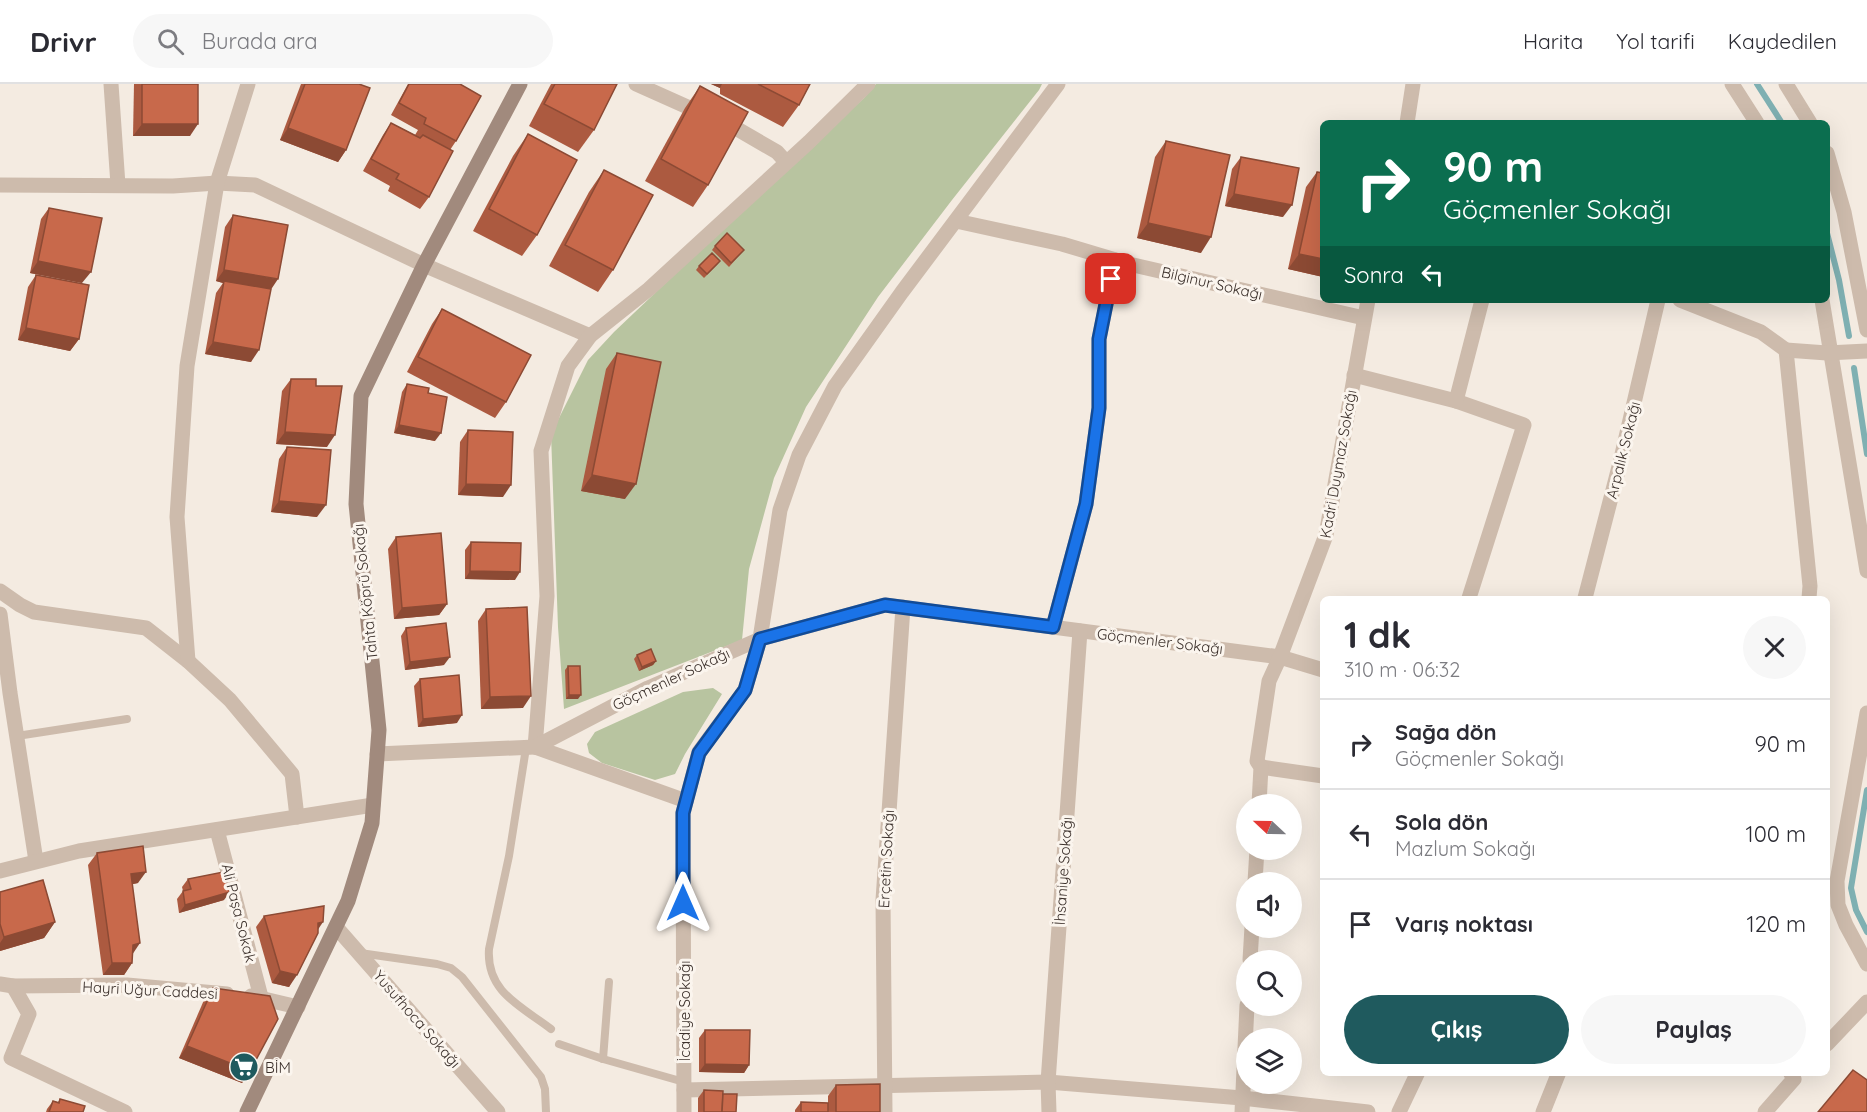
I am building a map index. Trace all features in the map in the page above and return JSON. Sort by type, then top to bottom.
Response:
[{"type":"street","points":[[111,84],[118,185]]},
{"type":"street","points":[[188,661],[177,517],[187,366],[217,183],[248,84]]},
{"type":"street","name":"Tahta Köprü Sokağı","points":[[247,1112],[348,901],[372,823],[379,730],[356,504],[361,396],[424,265],[520,84]]},
{"type":"street","points":[[636,84],[739,130],[777,152],[786,162]]},
{"type":"street","points":[[686,801],[530,747],[547,596],[541,451],[568,366],[590,336],[649,289],[868,84]]},
{"type":"street","name":"İcadiye Sokağı","points":[[684,1112],[683,813],[699,753],[745,690],[760,639],[780,510],[799,455],[835,386],[902,292],[1058,84]]},
{"type":"street","points":[[1407,120],[1413,84]]},
{"type":"street","points":[[1732,84],[1755,120]]},
{"type":"street","points":[[1786,84],[1808,120]]},
{"type":"street","points":[[1830,163],[1844,212],[1867,330]]},
{"type":"street","points":[[0,184],[173,186],[217,183],[255,186],[424,265],[590,336]]},
{"type":"street","name":"Bilginur Sokağı","points":[[956,221],[1062,244],[1115,260],[1364,318]]},
{"type":"street","points":[[1053,627],[1086,504],[1099,408],[1099,339],[1115,260]]},
{"type":"street","name":"Kadri Duymaz Sokağı","points":[[1260,794],[1261,767],[1257,761],[1269,681],[1326,535],[1367,303]]},
{"type":"street","points":[[1456,401],[1481,303]]},
{"type":"street","name":"Arpalık Sokağı","points":[[1586,596],[1620,463],[1657,303]]},
{"type":"street","points":[[1688,303],[1761,332],[1786,350],[1867,351]]},
{"type":"street","points":[[1823,303],[1867,571]]},
{"type":"street","points":[[1786,350],[1809,596]]},
{"type":"street","points":[[1354,375],[1456,401],[1524,425],[1470,596]]},
{"type":"street","points":[[0,591],[34,612],[146,628],[188,661],[230,700],[292,774],[297,817]]},
{"type":"street","name":"Göçmenler Sokağı","points":[[377,754],[530,747],[648,688],[760,639],[885,605],[1280,657],[1320,669]]},
{"type":"street","name":"Erçetin Sokağı","points":[[885,1112],[883,900],[903,607]]},
{"type":"street","points":[[0,614],[5,693],[17,736],[36,861]]},
{"type":"street","name":"İhsaniye Sokağı","points":[[1048,1112],[1048,1082],[1080,631]]},
{"type":"street","points":[[1867,713],[1837,889],[1838,905],[1846,925],[1867,964]]},
{"type":"street","points":[[1261,767],[1320,776]]},
{"type":"street","points":[[0,871],[79,851],[374,805]]},
{"type":"street","name":"Ali Paşa Sokak","points":[[218,830],[261,997]]},
{"type":"street","name":"Yusufhoca Sokağı","points":[[336,927],[498,1112]]},
{"type":"street","points":[[6,985],[29,1014],[5,1055],[125,1112]]},
{"type":"street","name":"Hayri Uğur Caddesi","points":[[6,985],[127,985],[261,997],[298,1007]]},
{"type":"street","points":[[1830,1041],[1867,1002]]},
{"type":"street","points":[[1242,1105],[1246,1016]]},
{"type":"street","points":[[1399,1112],[1416,1076]]},
{"type":"street","points":[[1543,1112],[1557,1076]]},
{"type":"street","points":[[1765,1112],[1794,1076]]},
{"type":"street","points":[[684,1086],[884,1086],[1048,1082],[1242,1105],[1368,1112]]},
{"type":"lane","points":[[17,736],[127,719]]},
{"type":"lane","points":[[530,747],[488,960],[494,981],[501,991],[550,1029]]},
{"type":"lane","points":[[359,953],[445,965],[457,972],[481,999],[541,1077],[545,1089],[546,1112]]},
{"type":"lane","points":[[603,1059],[609,982]]},
{"type":"lane","points":[[559,1044],[684,1086]]},
{"type":"green space","points":[[876,84],[1042,84],[878,297],[806,407],[774,478],[749,569],[742,640],[564,709],[558,627],[551,434],[588,360],[614,332],[864,98]]},
{"type":"green space","points":[[713,688],[722,694],[675,774],[655,780],[602,763],[589,753],[587,744],[595,732],[683,692]]},
{"type":"building","points":[[142,84],[198,84],[198,124],[142,124]]},
{"type":"building","points":[[305,84],[359,84],[370,88],[346,150],[288,128]]},
{"type":"building","points":[[409,84],[460,84],[481,96],[456,141],[424,124],[426,118],[399,103]]},
{"type":"building","points":[[555,84],[617,84],[594,130],[544,104]]},
{"type":"building","points":[[758,84],[810,84],[799,105]]},
{"type":"building","points":[[700,86],[748,112],[708,185],[661,159]]},
{"type":"building","points":[[391,123],[420,138],[423,135],[453,151],[429,197],[396,179],[399,174],[371,159]]},
{"type":"building","points":[[528,134],[577,160],[537,235],[489,209]]},
{"type":"building","points":[[1166,141],[1230,155],[1211,237],[1148,223]]},
{"type":"building","points":[[1241,157],[1299,168],[1292,205],[1234,194]]},
{"type":"building","points":[[604,170],[653,195],[613,270],[565,245]]},
{"type":"building","points":[[1317,172],[1320,172],[1320,258],[1299,254]]},
{"type":"building","points":[[49,208],[102,218],[91,272],[38,261]]},
{"type":"building","points":[[233,215],[288,225],[278,279],[224,270]]},
{"type":"building","points":[[727,233],[744,250],[731,263],[715,246]]},
{"type":"building","points":[[712,253],[720,261],[707,274],[699,266]]},
{"type":"building","points":[[36,275],[89,285],[79,339],[26,328]]},
{"type":"building","points":[[224,281],[271,289],[259,350],[213,342]]},
{"type":"building","points":[[442,309],[531,355],[506,402],[418,357]]},
{"type":"building","points":[[617,353],[661,362],[636,484],[592,475]]},
{"type":"building","points":[[291,379],[316,379],[316,386],[342,386],[335,435],[285,432]]},
{"type":"building","points":[[407,384],[429,388],[428,393],[447,397],[441,433],[399,425]]},
{"type":"building","points":[[468,430],[513,432],[511,485],[466,484]]},
{"type":"building","points":[[287,447],[331,450],[326,505],[279,501]]},
{"type":"building","points":[[441,533],[447,604],[402,608],[396,537]]},
{"type":"building","points":[[471,542],[521,543],[520,572],[470,571]]},
{"type":"building","points":[[527,607],[531,696],[490,697],[486,609]]},
{"type":"building","points":[[446,623],[450,657],[410,662],[406,628]]},
{"type":"building","points":[[651,649],[656,661],[642,667],[637,655]]},
{"type":"building","points":[[568,666],[580,666],[581,695],[569,695]]},
{"type":"building","points":[[459,675],[462,715],[423,719],[420,679]]},
{"type":"building","points":[[143,846],[146,872],[131,874],[140,943],[133,945],[132,963],[112,963],[97,853]]},
{"type":"building","points":[[223,872],[230,892],[185,905],[183,891],[191,889],[188,879]]},
{"type":"building","points":[[43,880],[55,922],[4,937],[0,924],[0,892]]},
{"type":"building","points":[[324,906],[323,922],[318,923],[318,933],[297,975],[280,971],[264,916]]},
{"type":"building","points":[[213,988],[270,996],[278,1019],[250,1071],[187,1046]]},
{"type":"building","points":[[705,1030],[750,1030],[749,1065],[705,1064]]},
{"type":"building","points":[[1853,1070],[1867,1080],[1867,1112],[1818,1112]]},
{"type":"building","points":[[880,1084],[880,1112],[836,1112],[836,1085]]},
{"type":"building","points":[[704,1090],[723,1091],[722,1112],[704,1112]]},
{"type":"building","points":[[723,1094],[737,1094],[736,1112],[722,1112]]},
{"type":"building","points":[[60,1099],[85,1106],[83,1112],[49,1112],[53,1101],[59,1103]]},
{"type":"building","points":[[801,1102],[828,1103],[828,1112],[801,1112]]},
{"type":"waterway","points":[[1757,84],[1780,120]]},
{"type":"waterway","points":[[1830,245],[1849,336]]},
{"type":"waterway","points":[[1854,368],[1867,454]]},
{"type":"waterway","points":[[1867,790],[1851,888],[1856,910],[1867,932]]},
{"type":"place","name":"BİM","points":[[244,1067]]},
{"type":"route","points":[[683,903],[683,813],[699,753],[745,690],[760,639],[885,605],[1053,627],[1086,504],[1099,408],[1099,339],[1111,279]]}]
